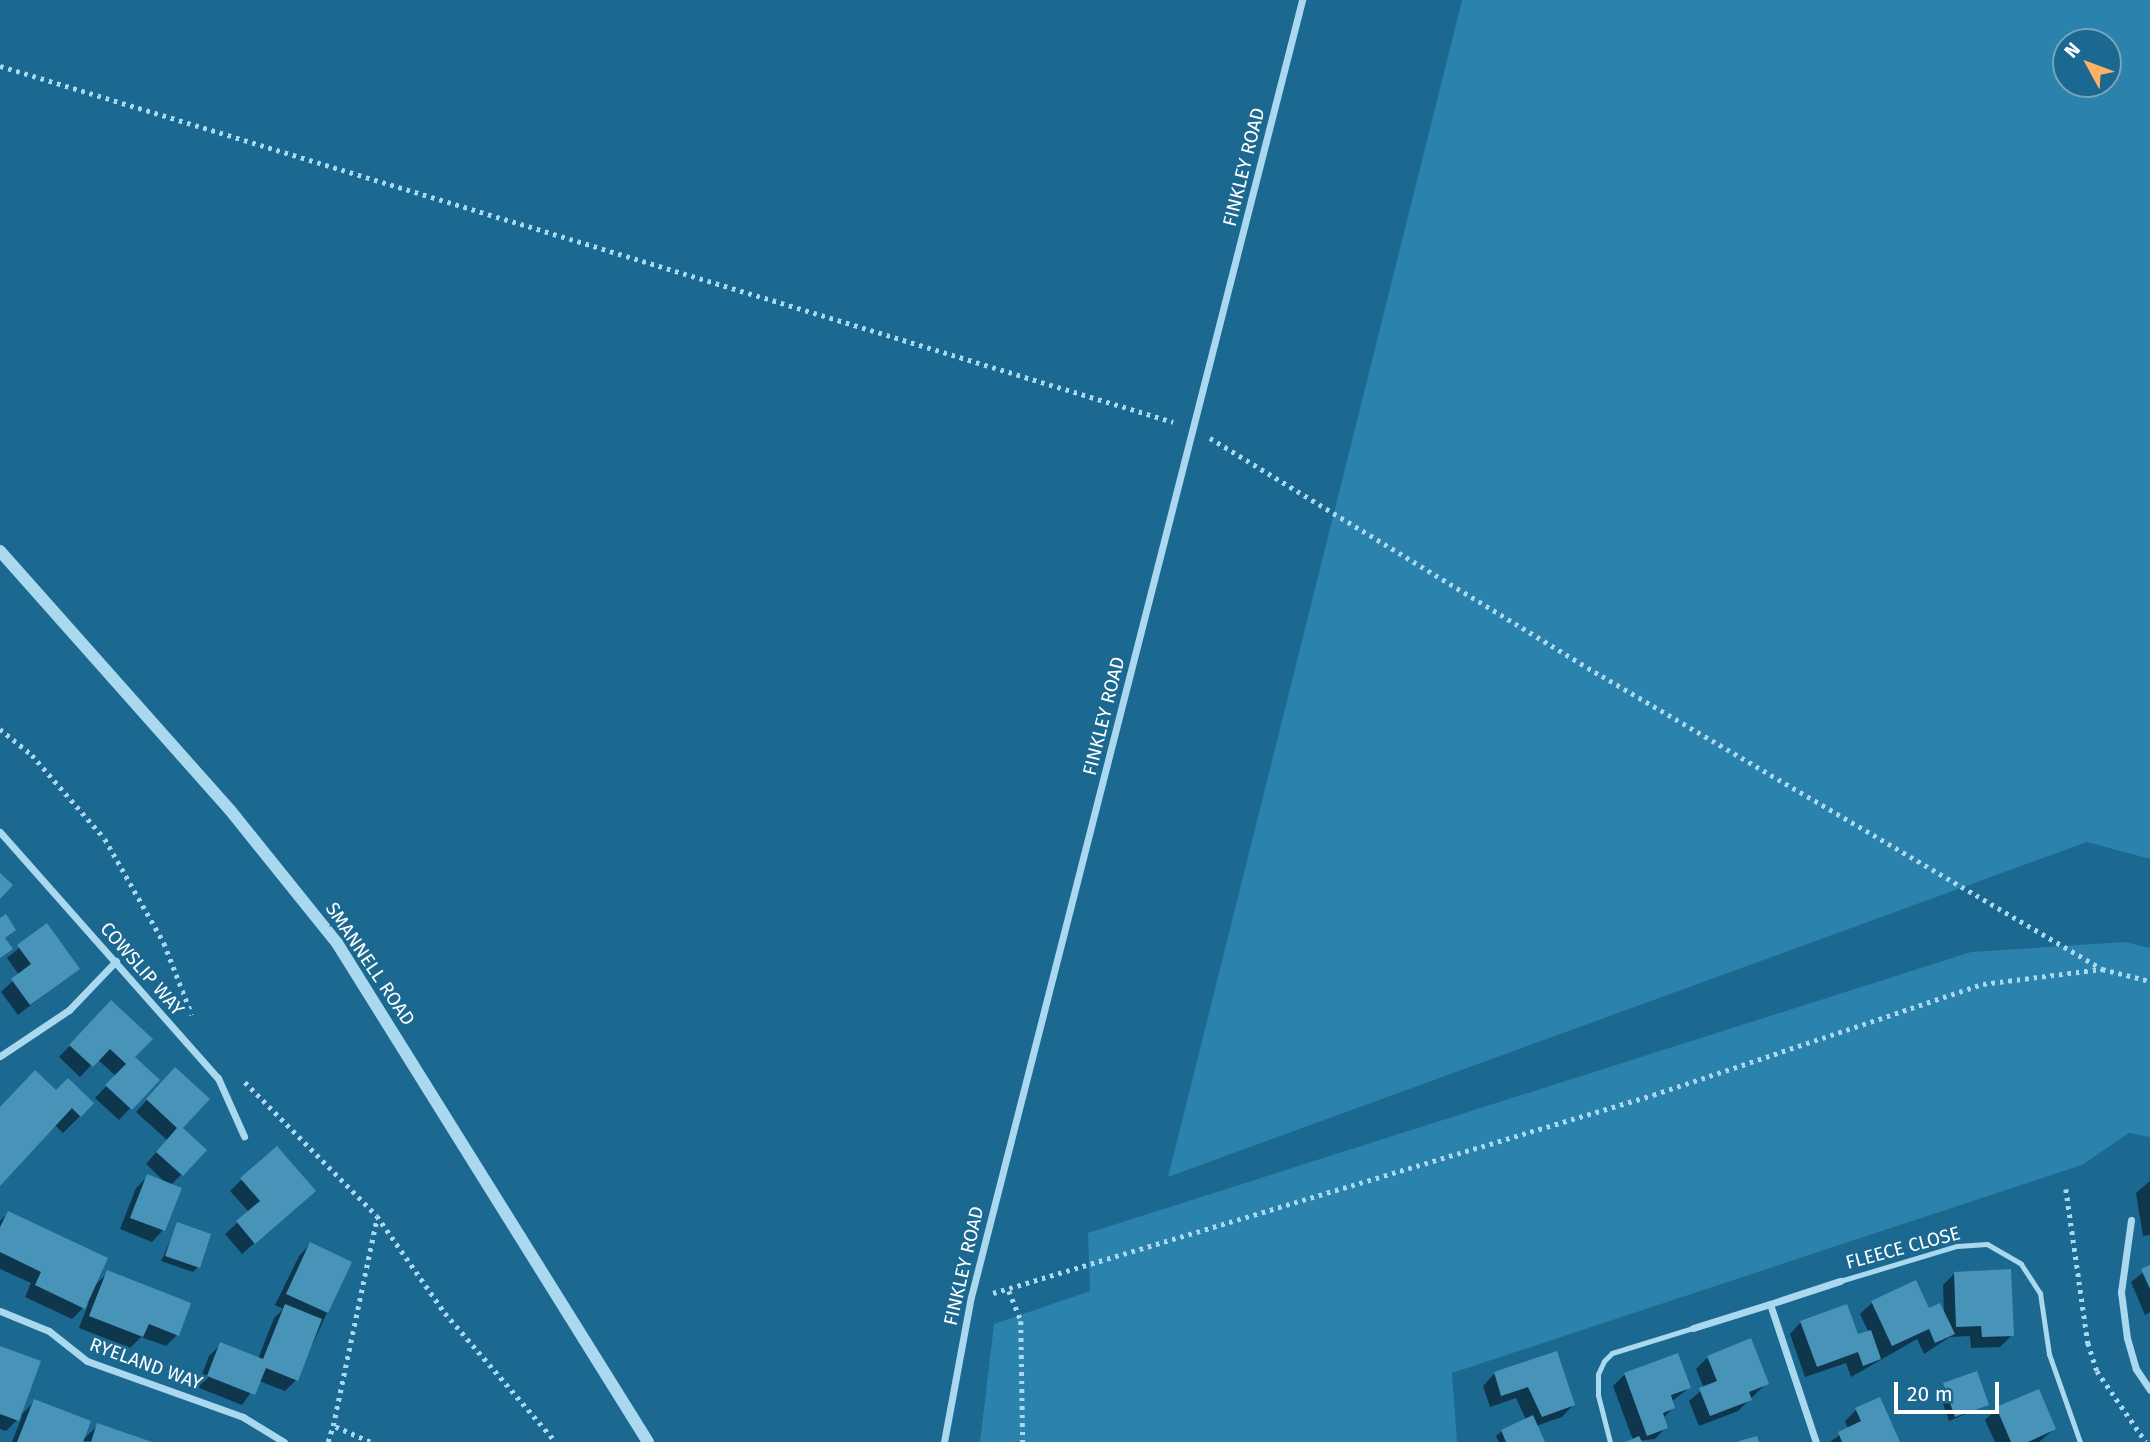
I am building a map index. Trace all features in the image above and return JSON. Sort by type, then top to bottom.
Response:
[{"type":"street","name":"FINKLEY ROAD","points":[[944,1442],[971,1297],[1302,0]]},
{"type":"street","name":"SMANNELL ROAD","points":[[0,551],[230,810],[337,943],[648,1442]]},
{"type":"street","name":"COWSLIP WAY","points":[[0,832],[218,1078],[244,1136]]},
{"type":"street","points":[[0,1056],[69,1010],[116,961]]},
{"type":"street","points":[[2131,1220],[2121,1292],[2127,1338],[2136,1369],[2150,1390]]},
{"type":"street","name":"FLEECE CLOSE","points":[[1693,1328],[1840,1281]]},
{"type":"street","points":[[1770,1304],[1816,1442]]},
{"type":"street","name":"RYELAND WAY","points":[[0,1311],[49,1331],[87,1361],[243,1417],[284,1442]]},
{"type":"lane","name":"FLEECE CLOSE","points":[[1840,1281],[1957,1246],[1987,1244],[2015,1260],[2040,1293],[2049,1354],[2080,1442]]},
{"type":"lane","points":[[1610,1442],[1598,1395],[1598,1374],[1604,1361],[1612,1353],[1693,1328]]},
{"type":"path","points":[[0,66],[1194,428],[1602,676],[2102,969],[2150,981]]},
{"type":"path","points":[[0,729],[32,755],[105,839],[164,943],[194,1018]]},
{"type":"path","points":[[971,1297],[1009,1291],[1653,1095],[1983,984],[2102,969]]},
{"type":"path","points":[[235,1070],[377,1216],[445,1313],[556,1442]]},
{"type":"path","points":[[2066,1189],[2091,1352],[2097,1371],[2147,1442]]},
{"type":"path","points":[[328,1442],[377,1216]]},
{"type":"path","points":[[1009,1291],[1021,1321],[1023,1442]]},
{"type":"path","points":[[333,1426],[370,1442]]},
{"type":"shaded area","points":[[1462,0],[2150,0],[2150,859],[2087,842],[1168,1177]]},
{"type":"shaded area","points":[[2125,942],[2150,948],[2150,1137],[2129,1133],[2082,1165],[1452,1373],[1457,1442],[980,1442],[994,1324],[1090,1291],[1088,1233],[1971,952]]},
{"type":"building","points":[[0,873],[13,885],[0,899]]},
{"type":"building","points":[[6,914],[16,930],[5,938],[13,949],[0,958],[0,918]]},
{"type":"building","points":[[47,923],[80,969],[30,1005],[11,979],[31,964],[17,945]]},
{"type":"building","points":[[111,1000],[153,1039],[135,1057],[160,1080],[132,1110],[105,1085],[126,1064],[110,1049],[93,1067],[69,1045]]},
{"type":"building","points":[[175,1067],[210,1099],[183,1128],[207,1150],[183,1176],[156,1152],[177,1128],[146,1099]]},
{"type":"building","points":[[35,1070],[56,1090],[68,1078],[94,1103],[81,1117],[72,1108],[0,1186],[0,1107]]},
{"type":"building","points":[[277,1146],[316,1191],[255,1244],[236,1221],[260,1201],[240,1178]]},
{"type":"building","points":[[147,1174],[182,1188],[165,1231],[130,1218]]},
{"type":"building","points":[[8,1211],[108,1258],[85,1309],[35,1285],[41,1272],[0,1252],[0,1227]]},
{"type":"building","points":[[177,1222],[211,1234],[200,1268],[165,1256]]},
{"type":"building","points":[[310,1242],[352,1262],[328,1313],[286,1294]]},
{"type":"building","points":[[2150,1265],[2150,1289],[2141,1269]]},
{"type":"building","points":[[2011,1269],[2014,1336],[1982,1337],[1981,1326],[1956,1327],[1954,1272]]},
{"type":"building","points":[[107,1270],[191,1303],[179,1336],[149,1324],[143,1337],[89,1316]]},
{"type":"building","points":[[1916,1280],[1929,1308],[1940,1303],[1955,1334],[1935,1343],[1929,1329],[1892,1346],[1871,1301]]},
{"type":"building","points":[[285,1304],[322,1319],[298,1381],[266,1368],[255,1395],[207,1376],[220,1342],[263,1359]]},
{"type":"building","points":[[1847,1304],[1858,1334],[1871,1330],[1881,1359],[1863,1366],[1858,1352],[1817,1367],[1800,1321]]},
{"type":"building","points":[[1751,1338],[1769,1384],[1749,1392],[1752,1400],[1710,1416],[1699,1388],[1717,1381],[1707,1356]]},
{"type":"building","points":[[0,1346],[41,1361],[19,1421],[0,1414]]},
{"type":"building","points":[[1557,1351],[1575,1405],[1542,1417],[1528,1387],[1501,1396],[1494,1372]]},
{"type":"building","points":[[1678,1353],[1691,1388],[1671,1395],[1675,1408],[1663,1413],[1668,1428],[1647,1436],[1624,1373]]},
{"type":"building","points":[[1977,1371],[1989,1405],[1955,1417],[1943,1383]]},
{"type":"building","points":[[2039,1389],[2056,1429],[2028,1442],[2011,1442],[1996,1407]]},
{"type":"building","points":[[1880,1397],[1900,1442],[1842,1442],[1838,1432],[1861,1421],[1855,1408]]},
{"type":"building","points":[[34,1399],[91,1421],[83,1442],[17,1442]]},
{"type":"building","points":[[1533,1415],[1545,1442],[1506,1442],[1501,1430]]},
{"type":"building","points":[[97,1423],[152,1442],[91,1442]]},
{"type":"building","points":[[1639,1436],[1642,1442],[1625,1442]]},
{"type":"building","points":[[1757,1436],[1759,1442],[1739,1442],[1739,1441]]}]
